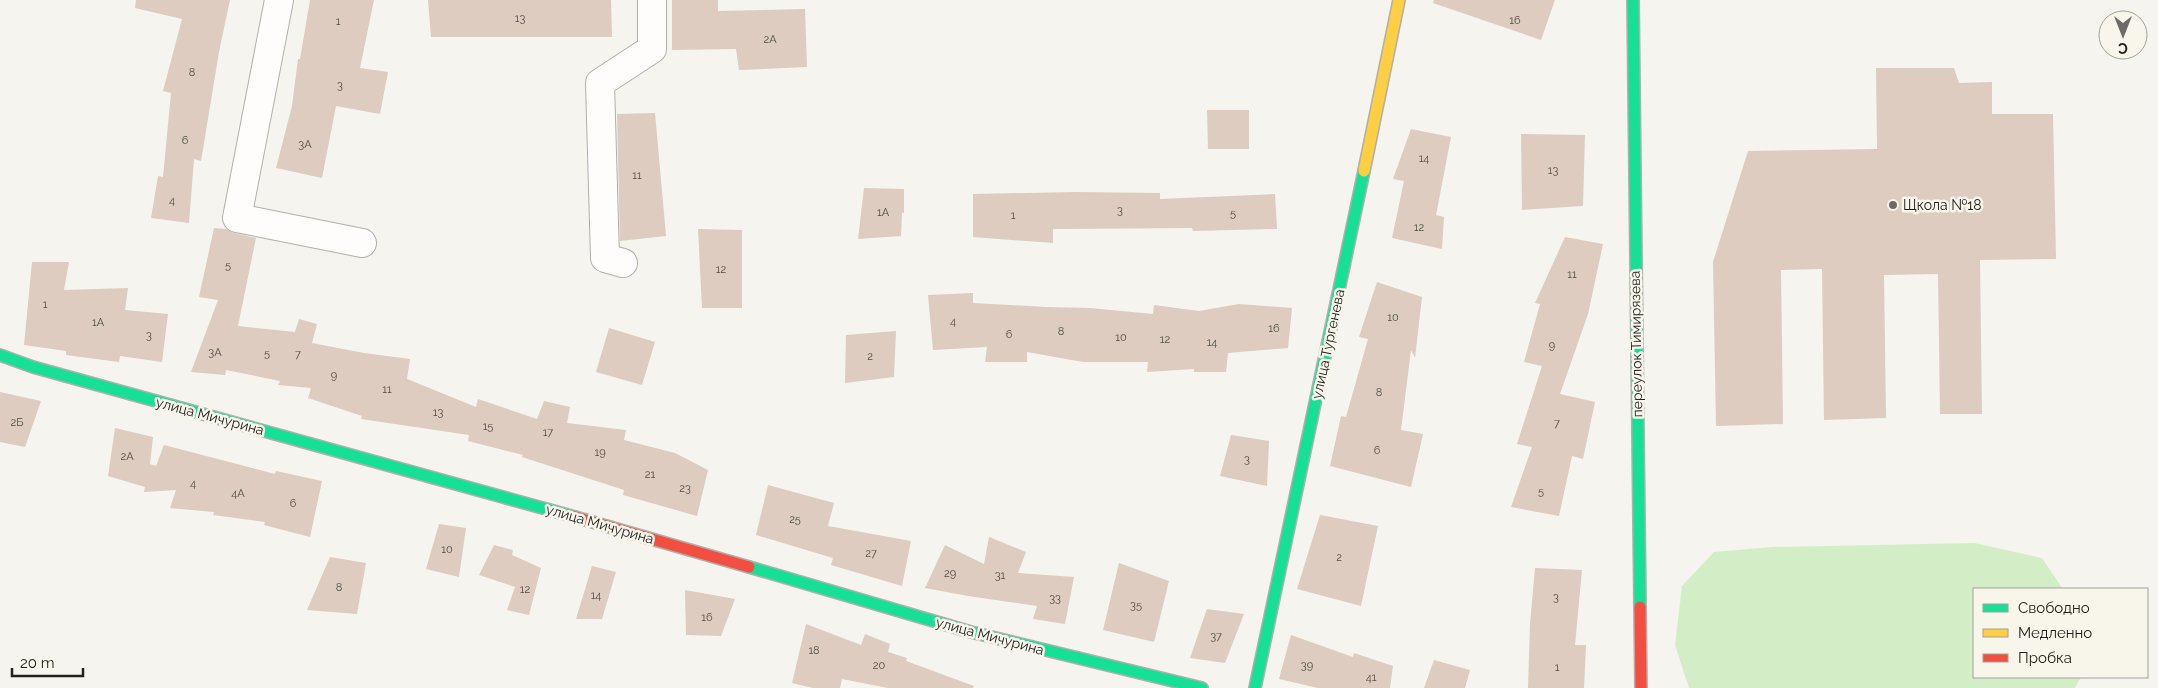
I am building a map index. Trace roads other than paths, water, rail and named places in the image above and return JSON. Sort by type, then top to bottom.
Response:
[{"type":"street","points":[[279,0],[236,218],[362,243]]},
{"type":"street","points":[[622,263],[605,258],[600,84],[652,49],[652,0]]},
{"type":"street","name":"улица Тургенева","points":[[1255,688],[1342,280],[1399,0]]},
{"type":"street","name":"переулок Тимирязева","points":[[1633,0],[1641,688]]},
{"type":"street","name":"улица Мичурина","points":[[0,355],[33,367],[638,534],[971,632],[1202,688]]},
{"type":"place","name":"Щкола №18","points":[[1893,205]]}]
